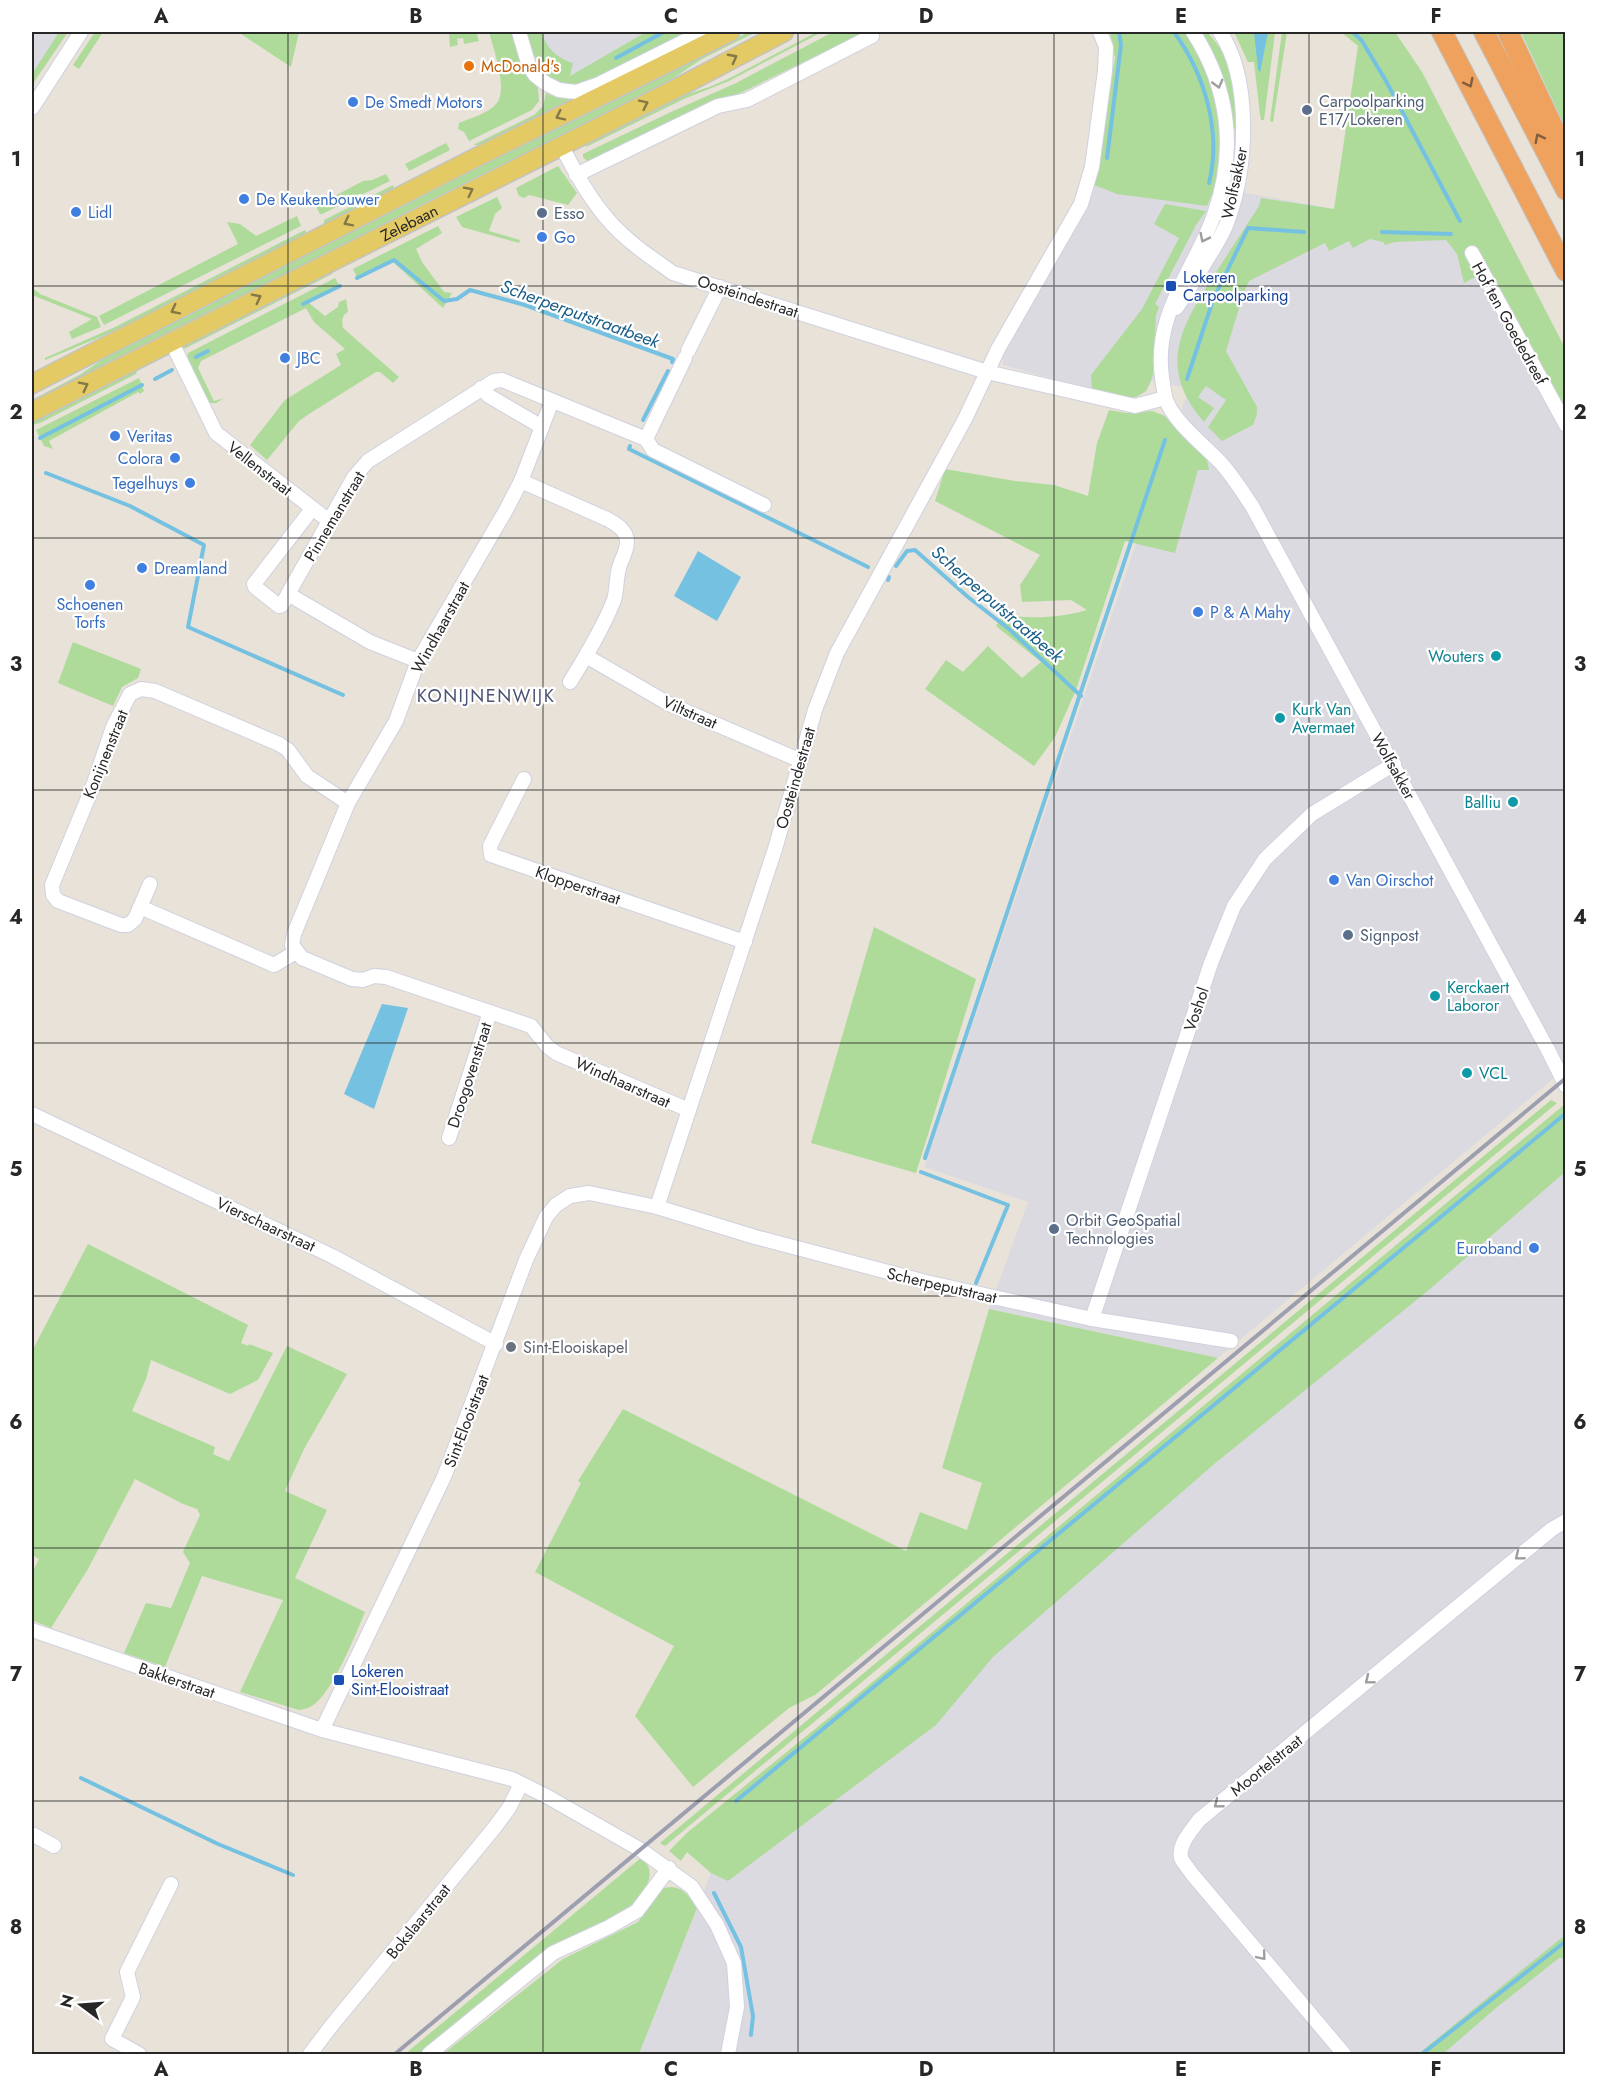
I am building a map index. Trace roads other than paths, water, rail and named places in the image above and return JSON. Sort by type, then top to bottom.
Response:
[{"type":"highway","points":[[1442,32],[1566,271]]},
{"type":"highway","points":[[1484,32],[1566,190]]},
{"type":"highway","points":[[1508,32],[1566,155]]},
{"type":"main road","name":"Zelebaan","points":[[32,384],[469,161],[730,32]]},
{"type":"main road","name":"Zelebaan","points":[[32,412],[784,32]]},
{"type":"street","points":[[32,108],[81,32]]},
{"type":"street","points":[[519,32],[529,66],[535,75],[559,90],[576,92],[599,84],[704,32]]},
{"type":"street","name":"Oosteindestraat","points":[[657,1207],[775,849],[799,760],[837,652],[965,419],[998,349],[1081,204],[1094,155],[1105,71],[1106,47],[1100,32]]},
{"type":"street","name":"Wolfsakker","points":[[1193,32],[1212,64],[1219,86],[1227,136],[1226,157],[1224,183],[1214,214],[1174,296],[1167,322],[1160,351],[1165,398],[1177,417],[1236,481],[1252,506],[1394,764],[1566,1086]]},
{"type":"street","name":"Wolfsakker","points":[[1167,322],[1220,237],[1228,221],[1237,185],[1243,139],[1243,114],[1239,84],[1220,32]]},
{"type":"street","points":[[576,175],[718,106],[747,100],[872,36]]},
{"type":"street","name":"Oosteindestraat","points":[[561,145],[576,175],[611,224],[673,273],[987,372]]},
{"type":"street","name":"Hof ten Goededreef","points":[[1472,253],[1566,425]]},
{"type":"street","points":[[646,439],[720,287]]},
{"type":"street","name":"Vellenstraat","points":[[171,341],[216,433],[329,521]]},
{"type":"street","points":[[987,372],[1135,406],[1165,398]]},
{"type":"street","name":"Pinnemanstraat","points":[[312,509],[254,584],[279,606],[282,605],[354,477],[368,461],[481,388],[494,381],[502,380],[646,439],[653,450],[764,505]]},
{"type":"street","points":[[481,388],[489,396],[542,427]]},
{"type":"street","name":"Windhaarstraat","points":[[552,401],[521,481],[418,661],[396,721],[348,803],[294,934],[292,945],[302,958],[352,979],[386,977],[531,1026],[547,1046],[556,1053],[689,1110]]},
{"type":"street","points":[[521,481],[618,525],[627,542],[617,577],[614,598],[586,656],[570,682]]},
{"type":"street","points":[[288,594],[370,642],[418,661]]},
{"type":"street","name":"Viltstraat","points":[[586,656],[669,704],[799,760]]},
{"type":"street","name":"Konijnenstraat","points":[[150,884],[135,919],[128,925],[121,925],[58,901],[53,895],[52,885],[93,786],[112,726],[130,694],[141,689],[155,691],[279,744],[288,750],[307,776],[348,803]]},
{"type":"street","name":"Voshol","points":[[1092,1319],[1211,963],[1234,906],[1265,860],[1312,814],[1394,764]]},
{"type":"street","name":"Klopperstraat","points":[[524,779],[490,846],[491,855],[745,942]]},
{"type":"street","points":[[140,907],[274,965],[296,952]]},
{"type":"street","name":"Droogovenstraat","points":[[449,1138],[490,1012]]},
{"type":"street","name":"Vierschaarstraat","points":[[32,1113],[332,1256],[496,1344]]},
{"type":"street","name":"Sint-Elooistraat","points":[[322,1730],[444,1477],[526,1260],[546,1217],[556,1205],[570,1196],[589,1193],[657,1207]]},
{"type":"street","name":"Scherpeputstraat","points":[[657,1207],[755,1237],[892,1273],[1092,1319],[1231,1341]]},
{"type":"street","name":"Moortelstraat","points":[[1344,2055],[1192,1874],[1181,1859],[1181,1848],[1199,1820],[1543,1536],[1566,1521]]},
{"type":"street","name":"Bakkerstraat","points":[[32,1630],[322,1730]]},
{"type":"street","points":[[322,1730],[512,1779],[548,1797],[669,1868],[692,1887],[699,1896],[717,1925],[734,1963],[737,2007],[728,2055]]},
{"type":"street","name":"Bokslaarstraat","points":[[310,2055],[332,2025],[495,1827],[509,1809],[521,1784]]},
{"type":"street","points":[[32,1837],[54,1846]]},
{"type":"street","points":[[429,2055],[553,1953],[637,1911],[669,1868]]},
{"type":"street","points":[[139,2055],[112,2039],[133,1996],[127,1972],[171,1884]]},
{"type":"water","points":[[1254,32],[1268,32],[1260,73],[1258,69]]},
{"type":"water","points":[[698,551],[741,577],[717,621],[674,596]]},
{"type":"water","points":[[382,1004],[408,1008],[374,1109],[344,1094]]},
{"type":"waterway","points":[[616,58],[664,32]]},
{"type":"waterway","points":[[1107,158],[1121,45],[1119,32]]},
{"type":"waterway","points":[[1174,32],[1194,66],[1208,103],[1213,143],[1209,183]]},
{"type":"waterway","points":[[1353,32],[1362,41],[1386,81],[1460,221]]},
{"type":"waterway","points":[[1187,379],[1213,300],[1248,228],[1304,232]]},
{"type":"waterway","points":[[1382,232],[1451,234]]},
{"type":"waterway","name":"Scherperputstraatbeek","points":[[357,278],[394,260],[444,301],[457,299],[470,290],[525,305],[673,359],[672,362]]},
{"type":"waterway","name":"Scherperputstraatbeek","points":[[303,304],[340,286]]},
{"type":"waterway","name":"Scherperputstraatbeek","points":[[196,357],[208,351]]},
{"type":"waterway","name":"Scherperputstraatbeek","points":[[155,379],[172,370]]},
{"type":"waterway","points":[[643,420],[668,371]]},
{"type":"waterway","name":"Scherperputstraatbeek","points":[[40,438],[142,385]]},
{"type":"waterway","points":[[925,1158],[1165,440]]},
{"type":"waterway","name":"Scherperputstraatbeek","points":[[630,446],[629,449],[868,567]]},
{"type":"waterway","points":[[46,473],[130,506],[204,545],[188,627],[343,695]]},
{"type":"waterway","name":"Scherperputstraatbeek","points":[[896,566],[907,551],[915,550],[968,597],[1009,629],[1081,696]]},
{"type":"waterway","points":[[736,1801],[1565,1114]]},
{"type":"waterway","points":[[921,1172],[1008,1205],[976,1283]]},
{"type":"waterway","points":[[81,1778],[218,1844],[293,1875]]},
{"type":"waterway","points":[[714,1893],[741,1947],[753,2016],[751,2035]]},
{"type":"waterway","points":[[1422,2054],[1566,1941]]},
{"type":"railway","points":[[395,2054],[1566,1078]]},
{"type":"place","name":"McDonald's","points":[[469,66]]},
{"type":"place","name":"De Smedt Motors","points":[[353,102]]},
{"type":"place","name":"Carpoolparking E17/Lokeren","points":[[1307,110]]},
{"type":"place","name":"De Keukenbouwer","points":[[244,199]]},
{"type":"place","name":"Lidl","points":[[76,212]]},
{"type":"place","name":"Esso","points":[[542,213]]},
{"type":"place","name":"Go","points":[[542,237]]},
{"type":"place","name":"Lokeren Carpoolparking","points":[[1171,286]]},
{"type":"place","name":"JBC","points":[[285,358]]},
{"type":"place","name":"Veritas","points":[[115,436]]},
{"type":"place","name":"Colora","points":[[175,458]]},
{"type":"place","name":"Tegelhuys","points":[[190,483]]},
{"type":"place","name":"Dreamland","points":[[142,568]]},
{"type":"place","name":"Schoenen Torfs","points":[[90,585]]},
{"type":"place","name":"P & A Mahy","points":[[1198,612]]},
{"type":"place","name":"Wouters","points":[[1496,656]]},
{"type":"place","name":"Kurk Van Avermaet","points":[[1280,718]]},
{"type":"place","name":"Balliu","points":[[1513,802]]},
{"type":"place","name":"Van Oirschot","points":[[1334,880]]},
{"type":"place","name":"Signpost","points":[[1348,935]]},
{"type":"place","name":"Kerckaert Laboror","points":[[1435,996]]},
{"type":"place","name":"VCL","points":[[1467,1073]]},
{"type":"place","name":"Orbit GeoSpatial Technologies","points":[[1054,1229]]},
{"type":"place","name":"Euroband","points":[[1534,1248]]},
{"type":"place","name":"Sint-Elooiskapel","points":[[511,1347]]},
{"type":"place","name":"Lokeren Sint-Elooistraat","points":[[339,1680]]},
{"type":"district","name":"KONIJNENWIJK","points":[[486,696]]}]
